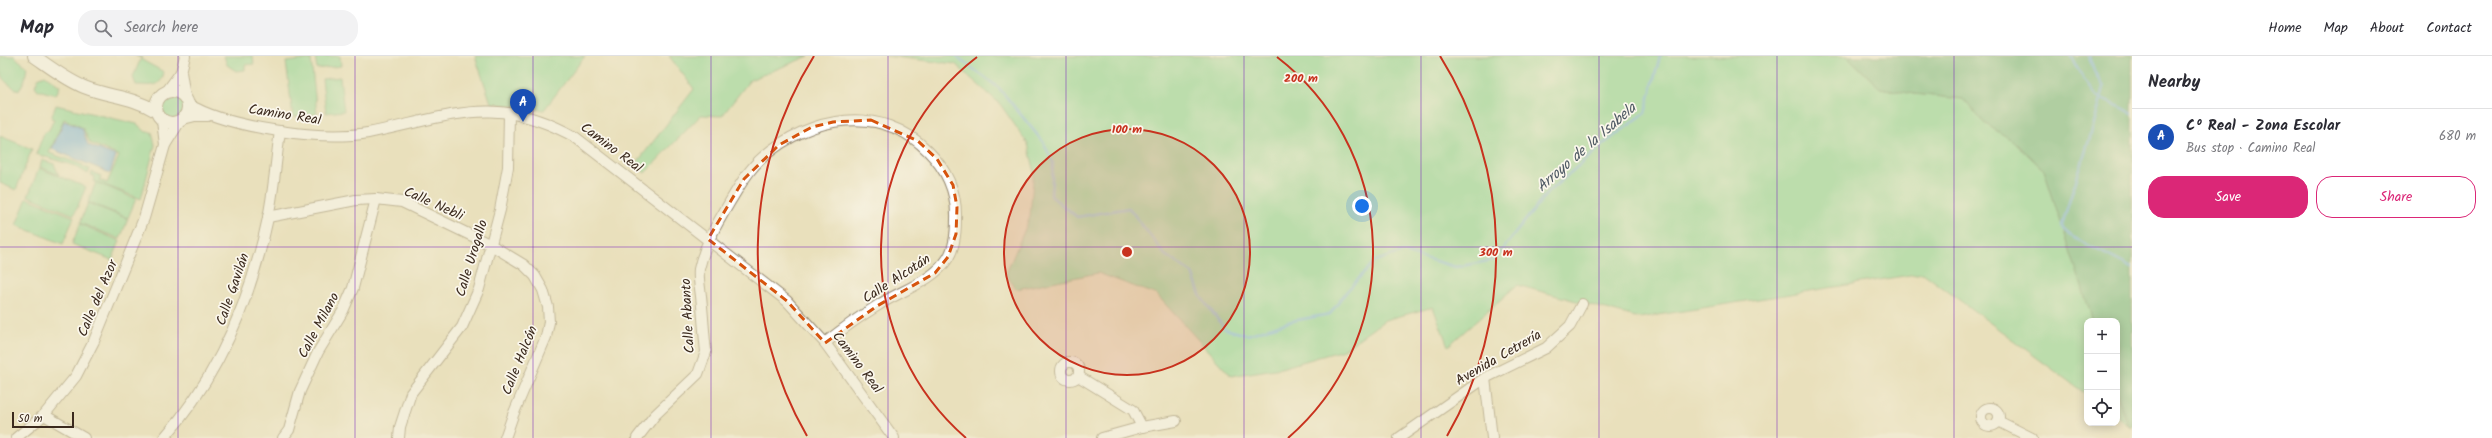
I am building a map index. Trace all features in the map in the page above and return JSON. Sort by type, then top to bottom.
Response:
[{"type":"street","points":[[34,56],[63,77],[84,87],[139,101],[171,124],[182,120],[188,112],[181,72],[185,56]]},
{"type":"street","points":[[159,116],[163,94],[181,72]]},
{"type":"street","points":[[139,101],[177,91],[186,100]]},
{"type":"street","name":"Camino Real","points":[[186,100],[214,116]]},
{"type":"street","name":"Camino Real","points":[[182,120],[195,116],[214,116],[280,131],[321,136],[367,133],[452,113],[480,111],[509,113],[543,120],[576,137],[787,301],[825,343],[894,438]]},
{"type":"street","name":"Calle Urogallo","points":[[399,438],[400,427],[411,393],[462,327],[479,289],[500,210],[508,167],[509,113]]},
{"type":"street","name":"Calle del Azor","points":[[159,116],[165,145]]},
{"type":"street","name":"Calle del Azor","points":[[16,438],[44,415],[76,376],[94,341],[144,218],[165,145],[182,120]]},
{"type":"street","name":"Calle Alcotán","points":[[708,239],[744,178],[762,158],[779,145],[812,128],[833,122],[871,120],[895,128],[918,141],[936,159],[953,185],[957,207],[956,234],[948,257],[934,273],[877,306],[825,343]]},
{"type":"street","name":"Calle Gavilán","points":[[164,438],[182,418],[226,347],[254,277],[268,217],[280,131]]},
{"type":"street","name":"Calle Nebli","points":[[268,217],[356,200],[376,199],[402,202],[491,245]]},
{"type":"street","name":"Calle Milano","points":[[283,438],[289,430],[300,391],[318,352],[343,311],[353,288],[376,199]]},
{"type":"street","name":"Calle Abanto","points":[[637,438],[655,415],[698,374],[703,363],[706,352],[699,271],[708,239]]},
{"type":"street","name":"Calle Halcón","points":[[491,245],[524,265],[535,276],[548,307],[549,322],[546,337],[513,415],[505,438]]},
{"type":"street","name":"Avenida Cetrería","points":[[1399,438],[1485,378],[1546,348],[1570,326],[1582,304]]},
{"type":"street","points":[[1078,376],[1133,410],[1142,427]]},
{"type":"street","points":[[1485,378],[1492,438]]},
{"type":"street","points":[[44,415],[84,438]]},
{"type":"street","points":[[1102,438],[1142,427],[1176,421]]},
{"type":"street","points":[[1998,421],[2032,438]]},
{"type":"highlighted area","points":[[871,120],[918,141],[937,159],[953,185],[957,207],[956,234],[948,257],[935,273],[877,306],[825,343],[787,301],[708,239],[744,179],[779,145],[812,127],[833,122]]},
{"type":"green space","points":[[0,56],[14,56],[27,67],[25,79],[19,91],[2,78]]},
{"type":"green space","points":[[136,56],[141,56],[142,60],[164,72],[163,77],[158,84],[136,85],[133,77],[141,58]]},
{"type":"green space","points":[[224,56],[253,56],[254,64],[245,65],[245,70],[236,71],[227,65]]},
{"type":"green space","points":[[315,56],[340,56],[341,66],[317,69]]},
{"type":"green space","points":[[475,56],[585,56],[544,110],[491,103]]},
{"type":"green space","points":[[669,56],[809,56],[750,80],[722,116],[701,115],[645,173],[635,165],[694,89]]},
{"type":"green space","points":[[885,56],[1847,56],[1880,88],[1915,94],[1963,99],[1984,123],[2012,140],[2044,170],[2092,318],[2084,318],[2084,393],[1923,273],[1639,318],[1517,285],[1448,346],[1433,307],[1385,320],[1343,350],[1281,368],[1231,376],[1157,295],[1098,273],[1016,289],[1006,274],[1030,217],[1034,169],[1028,144],[1000,104],[955,64]]},
{"type":"green space","points":[[1847,56],[2132,56],[2132,427],[2127,425],[2120,403],[2120,318],[2092,318],[2044,170],[2012,140],[1984,123],[1963,99],[1915,94],[1880,88]]},
{"type":"green space","points":[[311,59],[317,114],[293,117],[286,62]]},
{"type":"green space","points":[[45,75],[60,86],[56,95],[38,90],[35,86],[38,78]]},
{"type":"green space","points":[[340,77],[344,111],[326,113],[322,79]]},
{"type":"green space","points":[[172,95],[180,99],[184,107],[180,115],[172,119],[164,115],[160,107],[164,99]]},
{"type":"green space","points":[[56,105],[137,124],[146,132],[152,132],[155,145],[141,199],[94,181],[95,177],[91,175],[92,172],[101,176],[100,180],[107,183],[119,156],[90,143],[83,128],[64,119],[49,153],[83,165],[83,167],[90,169],[88,174],[75,166],[36,154],[44,133],[49,130],[54,119],[51,118]]},
{"type":"green space","points":[[0,136],[32,149],[16,190],[0,183]]},
{"type":"green space","points":[[42,160],[54,164],[59,175],[40,167]]},
{"type":"green space","points":[[39,168],[86,187],[74,215],[28,196]]},
{"type":"green space","points":[[96,182],[136,199],[128,218],[88,202]]},
{"type":"green space","points":[[27,198],[74,217],[63,244],[16,225]]},
{"type":"green space","points":[[88,203],[128,219],[120,239],[80,223]]},
{"type":"green space","points":[[80,224],[120,241],[112,260],[72,244]]},
{"type":"green space","points":[[2120,403],[2127,425],[2120,419]]},
{"type":"water","points":[[64,121],[82,128],[88,145],[116,156],[110,173],[52,149]]},
{"type":"waterway","name":"Arroyo de la Isabela","points":[[956,56],[999,88],[1044,143],[1053,163],[1051,196],[1077,217],[1129,208],[1165,255],[1192,273],[1201,297],[1225,329],[1247,335],[1292,321],[1330,314],[1347,291],[1375,261],[1403,252],[1456,267],[1494,260],[1548,192],[1606,142],[1645,113],[1660,56]]},
{"type":"waterway","name":"Arroyo de la Isabela","points":[[2071,56],[2084,79],[2098,96],[2132,114]]},
{"type":"waterway","points":[[2089,56],[2095,73],[2104,87],[2090,139],[2062,225],[2063,229],[2071,236],[2132,268]]},
{"type":"place","name":"Cº Real - Zona Escolar","points":[[523,122]]}]
